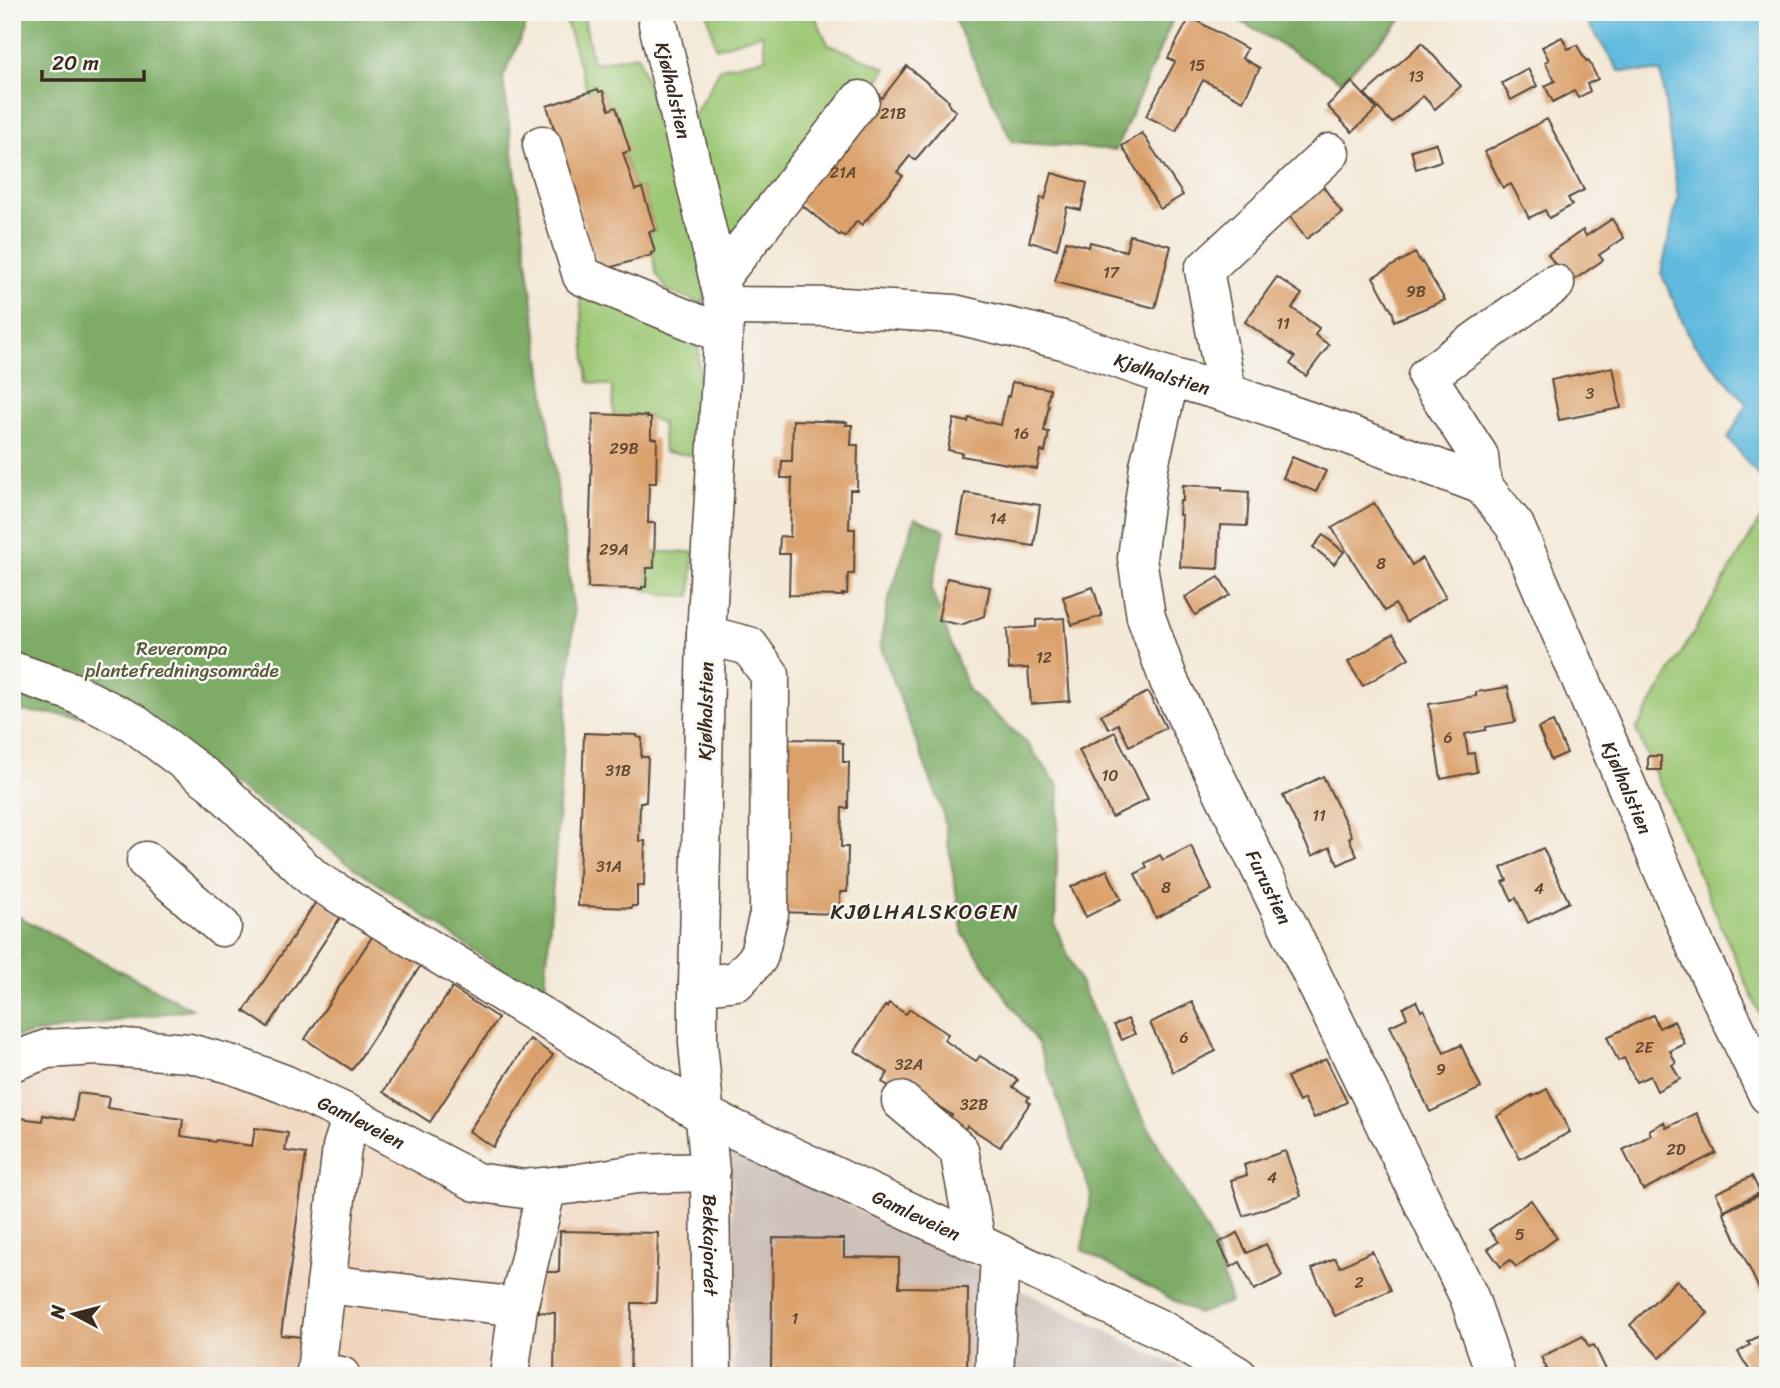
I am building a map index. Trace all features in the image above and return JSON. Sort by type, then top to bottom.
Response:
[{"type":"street","name":"Kjølhalstien","points":[[658,24],[722,306],[706,635],[698,986],[698,1043],[706,1116]]},
{"type":"street","points":[[542,145],[582,276],[722,306],[860,100]]},
{"type":"street","name":"Kjølhalstien","points":[[1227,393],[1204,270],[1329,153]]},
{"type":"street","name":"Kjølhalstien","points":[[1482,485],[1479,456],[1427,376],[1555,284]]},
{"type":"street","name":"Kjølhalstien","points":[[722,306],[844,307],[954,314],[1063,340],[1170,377],[1227,393],[1482,485],[1516,526],[1696,947],[1768,1095]]},
{"type":"street","name":"Furustien","points":[[1170,377],[1149,466],[1137,558],[1146,617],[1169,681],[1469,1297],[1496,1376]]},
{"type":"street","points":[[698,986],[737,981],[758,958],[769,914],[770,675],[749,646],[706,635]]},
{"type":"street","name":"Gamleveien","points":[[12,671],[70,691],[132,722],[214,784],[314,879],[706,1116],[1162,1330],[1238,1376]]},
{"type":"street","points":[[146,862],[222,927]]},
{"type":"street","name":"Gamleveien","points":[[12,1062],[47,1049],[97,1046],[189,1053],[233,1065],[284,1084],[352,1116],[476,1182],[524,1189],[636,1174],[710,1172]]},
{"type":"street","name":"Gamleveien","points":[[901,1101],[959,1150],[988,1248]]},
{"type":"street","points":[[341,1376],[316,1372],[342,1147],[352,1116]]},
{"type":"street","name":"Bekkajordet","points":[[706,1116],[710,1172],[712,1376]]},
{"type":"street","points":[[509,1376],[518,1307],[547,1187]]},
{"type":"street","points":[[988,1248],[993,1376]]},
{"type":"street","points":[[326,1284],[518,1307]]},
{"type":"shaded area","points":[[189,1053],[476,1182],[710,1172],[727,1147],[733,1187],[735,1376],[12,1376],[12,1062]]},
{"type":"shaded area","points":[[727,1147],[1198,1376],[735,1376],[733,1187]]},
{"type":"green space","name":"Reverompa plantefredningsområde","points":[[12,12],[532,12],[503,78],[574,613],[544,1000],[287,820],[133,722],[12,710]]},
{"type":"green space","points":[[565,12],[583,12],[593,63],[638,55],[708,281],[703,303],[668,291],[656,273],[649,232],[655,230],[642,188],[635,190],[623,153],[615,108],[609,110],[603,91],[588,93]]},
{"type":"green space","points":[[707,12],[813,12],[828,44],[886,68],[874,89],[730,241],[690,122],[721,68],[766,58],[762,34],[716,48]]},
{"type":"green space","points":[[932,12],[1176,12],[1116,150],[1012,142],[953,16]]},
{"type":"green space","points":[[1225,12],[1409,12],[1341,81]]},
{"type":"green space","points":[[579,286],[699,336],[699,456],[664,452],[662,423],[647,416],[614,415],[612,386],[588,382]]},
{"type":"green space","points":[[1768,506],[1768,1033],[1636,730]]},
{"type":"green space","points":[[915,518],[945,530],[931,589],[968,690],[1025,741],[1059,786],[1055,926],[1129,1092],[1214,1246],[1231,1302],[1198,1314],[1082,1250],[1091,1194],[1038,1044],[963,934],[943,813],[880,645],[888,602]]},
{"type":"green space","points":[[654,552],[694,552],[691,596],[665,595],[642,589],[646,586],[647,568],[654,568]]},
{"type":"green space","points":[[12,913],[192,1009],[12,1037]]},
{"type":"water","points":[[1593,12],[1768,12],[1768,488],[1728,438],[1747,404],[1692,342],[1661,273],[1678,198],[1661,72],[1619,71],[1586,20]]},
{"type":"building","points":[[1190,17],[1247,49],[1242,58],[1260,68],[1243,101],[1203,80],[1176,131],[1146,116],[1175,62],[1168,58]]},
{"type":"building","points":[[1562,37],[1568,49],[1577,45],[1598,79],[1587,84],[1590,91],[1578,98],[1574,91],[1553,102],[1545,86],[1555,81],[1545,62],[1549,60],[1542,47]]},
{"type":"building","points":[[1422,43],[1461,86],[1435,109],[1423,96],[1392,123],[1365,94]]},
{"type":"building","points":[[907,66],[949,101],[950,107],[956,111],[915,160],[910,156],[897,172],[903,176],[862,225],[857,221],[845,237],[841,234],[840,236],[797,201],[874,91],[882,98]]},
{"type":"building","points":[[1528,69],[1537,86],[1511,100],[1502,83]]},
{"type":"building","points":[[1352,82],[1377,109],[1352,132],[1327,106]]},
{"type":"building","points":[[598,89],[599,92],[603,91],[609,110],[616,107],[630,151],[623,153],[635,190],[642,188],[655,230],[649,232],[655,252],[651,253],[652,255],[599,271],[547,106]]},
{"type":"building","points":[[1547,119],[1584,190],[1568,198],[1572,205],[1549,218],[1545,210],[1529,218],[1511,184],[1503,188],[1485,152]]},
{"type":"building","points":[[1142,133],[1183,195],[1160,209],[1122,146]]},
{"type":"building","points":[[1436,143],[1441,161],[1416,169],[1411,150]]},
{"type":"building","points":[[1052,173],[1087,183],[1081,210],[1067,207],[1057,249],[1029,242],[1041,197],[1045,199]]},
{"type":"building","points":[[1320,182],[1342,213],[1306,239],[1284,208]]},
{"type":"building","points":[[1612,219],[1624,238],[1599,255],[1603,260],[1568,284],[1548,254],[1583,230],[1586,236]]},
{"type":"building","points":[[1130,235],[1171,246],[1155,308],[1055,282],[1066,241],[1089,247],[1090,242],[1126,251]]},
{"type":"building","points":[[1415,253],[1445,300],[1394,321],[1393,313],[1373,277]]},
{"type":"building","points":[[1277,277],[1302,294],[1292,308],[1319,328],[1315,335],[1329,345],[1306,376],[1290,364],[1295,357],[1245,322]]},
{"type":"building","points":[[1613,367],[1621,408],[1559,420],[1551,380]]},
{"type":"building","points":[[1012,382],[1050,389],[1044,431],[1049,432],[1045,452],[1041,451],[1037,469],[961,456],[962,453],[948,450],[954,419],[968,422],[969,418],[1001,425]]},
{"type":"building","points":[[593,414],[647,416],[651,418],[651,438],[657,439],[656,483],[649,483],[648,523],[655,523],[654,568],[647,568],[646,587],[642,589],[588,588]]},
{"type":"building","points":[[793,420],[847,422],[846,425],[852,425],[851,445],[858,445],[857,490],[850,490],[849,529],[855,529],[854,574],[848,574],[847,594],[842,594],[843,596],[789,595],[790,554],[779,554],[780,536],[790,537],[792,478],[781,478],[782,461],[792,461]]},
{"type":"building","points":[[1292,457],[1326,471],[1316,492],[1283,478]]},
{"type":"building","points":[[1183,485],[1222,487],[1222,490],[1249,492],[1247,526],[1220,525],[1218,569],[1180,567],[1182,515],[1179,515],[1180,501],[1183,501]]},
{"type":"building","points":[[965,493],[1040,505],[1034,546],[958,534]]},
{"type":"building","points":[[1374,503],[1412,565],[1422,558],[1446,597],[1406,622],[1395,604],[1385,611],[1332,528]]},
{"type":"building","points":[[1323,535],[1344,552],[1334,564],[1313,547]]},
{"type":"building","points":[[1219,577],[1230,595],[1195,615],[1185,597]]},
{"type":"building","points":[[947,578],[990,587],[984,616],[961,625],[938,620]]},
{"type":"building","points":[[1093,587],[1102,616],[1072,625],[1063,597]]},
{"type":"building","points":[[1064,618],[1070,701],[1031,704],[1028,668],[1009,669],[1007,629],[1036,627],[1036,620]]},
{"type":"building","points":[[1393,634],[1409,658],[1363,686],[1348,662]]},
{"type":"building","points":[[1508,687],[1515,722],[1465,734],[1468,754],[1474,753],[1477,772],[1441,779],[1429,704]]},
{"type":"building","points":[[1148,692],[1166,728],[1129,746],[1118,724],[1109,729],[1101,715]]},
{"type":"building","points":[[1553,722],[1567,753],[1551,760],[1538,728]]},
{"type":"building","points":[[1115,732],[1148,799],[1112,817],[1079,750]]},
{"type":"building","points":[[584,733],[637,735],[642,738],[641,757],[648,757],[646,802],[640,802],[639,841],[645,841],[644,886],[637,885],[637,906],[632,908],[578,906]]},
{"type":"building","points":[[785,739],[839,740],[838,742],[843,743],[843,762],[849,762],[848,808],[842,808],[841,847],[848,847],[847,892],[840,892],[840,911],[835,911],[835,914],[781,912]]},
{"type":"building","points":[[1648,756],[1661,756],[1661,770],[1648,770]]},
{"type":"building","points":[[1323,776],[1352,836],[1349,838],[1357,856],[1338,865],[1330,847],[1312,856],[1283,796]]},
{"type":"building","points":[[1191,846],[1212,890],[1156,918],[1135,874],[1147,868],[1145,863],[1160,855],[1163,860]]},
{"type":"building","points":[[1543,848],[1569,902],[1528,923],[1516,898],[1512,900],[1503,882],[1507,880],[1501,868]]},
{"type":"building","points":[[1107,870],[1121,899],[1086,917],[1071,887]]},
{"type":"building","points":[[319,897],[343,913],[268,1027],[244,1011]]},
{"type":"building","points":[[374,934],[421,965],[352,1070],[305,1039]]},
{"type":"building","points":[[452,988],[498,1018],[430,1122],[383,1092]]},
{"type":"building","points":[[1416,1001],[1421,1011],[1424,1009],[1444,1053],[1461,1045],[1481,1088],[1430,1112],[1390,1026],[1407,1018],[1403,1008]]},
{"type":"building","points":[[1192,1002],[1216,1051],[1173,1072],[1150,1023]]},
{"type":"building","points":[[889,1003],[906,1014],[910,1009],[948,1034],[944,1040],[976,1061],[980,1056],[1018,1080],[1013,1087],[1029,1097],[1027,1101],[1030,1103],[1000,1147],[967,1126],[961,1134],[946,1124],[952,1115],[902,1083],[897,1091],[882,1082],[888,1073],[855,1051]]},
{"type":"building","points":[[1653,1015],[1659,1028],[1674,1021],[1685,1044],[1670,1051],[1676,1063],[1672,1065],[1680,1079],[1657,1091],[1650,1076],[1636,1082],[1624,1058],[1618,1061],[1607,1037]]},
{"type":"building","points":[[1128,1019],[1135,1034],[1122,1040],[1114,1025]]},
{"type":"building","points":[[530,1039],[553,1055],[493,1147],[469,1131]]},
{"type":"building","points":[[1326,1059],[1347,1102],[1314,1118],[1304,1099],[1299,1102],[1287,1077]]},
{"type":"building","points":[[1547,1089],[1570,1132],[1520,1159],[1497,1116]]},
{"type":"building","points":[[78,1093],[109,1097],[107,1108],[183,1119],[181,1136],[252,1146],[255,1128],[288,1133],[285,1151],[306,1154],[281,1335],[302,1337],[297,1376],[12,1376],[12,1117],[42,1121],[43,1115],[74,1120]]},
{"type":"building","points":[[1696,1113],[1716,1153],[1643,1190],[1623,1150],[1651,1135],[1649,1130],[1664,1122],[1666,1128]]},
{"type":"building","points":[[1285,1151],[1301,1196],[1243,1216],[1231,1180],[1247,1175],[1244,1165]]},
{"type":"building","points":[[1752,1176],[1760,1193],[1724,1210],[1716,1193]]},
{"type":"building","points":[[1764,1193],[1768,1202],[1768,1288],[1760,1291],[1723,1212]]},
{"type":"building","points":[[1531,1200],[1557,1238],[1516,1267],[1510,1260],[1501,1267],[1488,1249],[1498,1242],[1489,1230]]},
{"type":"building","points":[[560,1231],[658,1233],[656,1303],[632,1303],[630,1376],[554,1376],[555,1313],[539,1312],[540,1272],[559,1272]]},
{"type":"building","points":[[1237,1233],[1247,1253],[1266,1244],[1282,1276],[1254,1290],[1240,1262],[1231,1267],[1219,1243]]},
{"type":"building","points":[[773,1238],[844,1239],[844,1257],[899,1258],[899,1287],[968,1288],[967,1376],[776,1376],[776,1369],[771,1369]]},
{"type":"building","points":[[1372,1251],[1391,1290],[1335,1316],[1312,1269],[1335,1258],[1340,1267]]},
{"type":"building","points":[[1677,1280],[1708,1313],[1660,1358],[1630,1325]]},
{"type":"building","points":[[1768,1331],[1768,1376],[1753,1376],[1738,1352],[1750,1345],[1748,1342]]},
{"type":"building","points":[[1583,1336],[1589,1347],[1594,1345],[1609,1376],[1547,1376],[1544,1370],[1547,1369],[1541,1357]]},
{"type":"district","name":"KJØLHALSKOGEN","points":[[925,912]]}]
